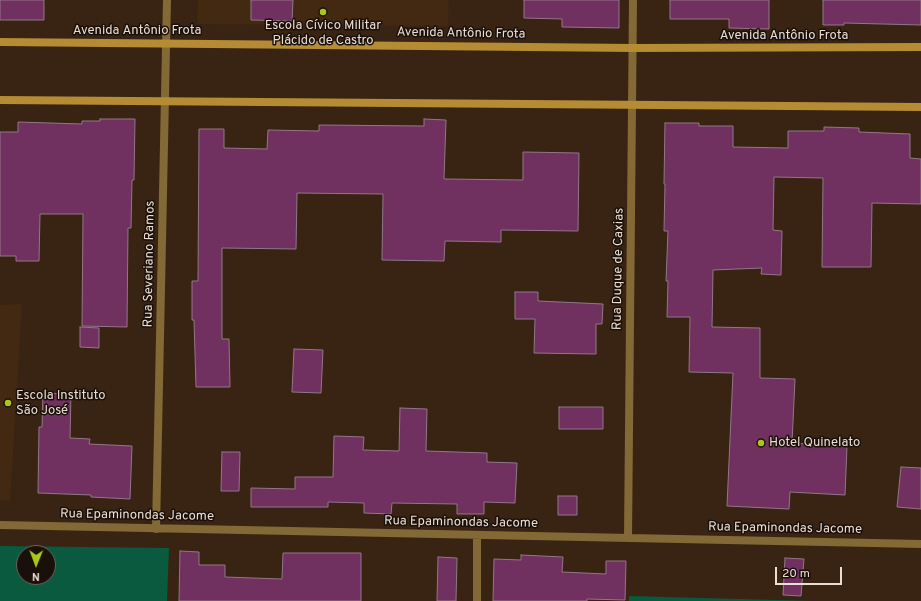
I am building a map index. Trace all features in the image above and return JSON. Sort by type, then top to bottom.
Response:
[{"type":"main road","name":"Avenida Antônio Frota","points":[[0,42],[632,48],[921,47]]},
{"type":"main road","points":[[0,100],[921,107]]},
{"type":"street","name":"Rua Severiano Ramos","points":[[156,529],[167,0]]},
{"type":"street","name":"Rua Duque de Caxias","points":[[628,538],[633,0]]},
{"type":"street","name":"Rua Epaminondas Jacome","points":[[0,525],[921,544]]},
{"type":"street","points":[[477,536],[477,601]]},
{"type":"shaded area","name":"Escola Cívico Militar Plácido de Castro","points":[[198,0],[449,0],[448,26],[197,24]]},
{"type":"shaded area","name":"Escola Instituto São José","points":[[22,304],[10,501],[0,500],[0,305]]},
{"type":"green space","points":[[0,546],[16,546],[16,585],[56,585],[56,547],[169,548],[167,601],[0,601]]},
{"type":"green space","points":[[629,596],[813,601],[629,601]]},
{"type":"building","points":[[0,0],[44,0],[44,20],[0,20]]},
{"type":"building","points":[[251,0],[293,0],[292,21],[251,20]]},
{"type":"building","points":[[524,0],[619,0],[619,28],[562,27],[562,19],[524,18]]},
{"type":"building","points":[[670,0],[769,0],[769,29],[729,28],[729,19],[670,19]]},
{"type":"building","points":[[823,0],[921,0],[921,25],[844,23],[844,25],[823,25]]},
{"type":"building","points":[[100,119],[135,119],[134,180],[132,180],[131,228],[128,228],[127,327],[82,326],[83,214],[40,214],[39,261],[16,261],[16,256],[0,256],[0,132],[18,132],[18,122],[82,124],[82,121],[100,121]]},
{"type":"building","points":[[424,119],[446,120],[444,179],[523,180],[523,152],[579,153],[578,231],[501,230],[501,242],[445,241],[444,261],[382,260],[383,194],[297,193],[296,249],[222,248],[222,339],[229,339],[230,387],[196,387],[194,320],[192,320],[192,281],[198,281],[199,129],[224,129],[224,148],[267,149],[268,130],[319,131],[319,125],[424,126]]},
{"type":"building","points":[[665,123],[699,123],[699,126],[733,126],[733,147],[788,148],[788,131],[824,131],[824,127],[859,128],[859,132],[910,134],[910,158],[921,159],[921,204],[872,203],[871,267],[822,267],[823,178],[774,177],[773,230],[782,231],[781,275],[761,274],[762,268],[713,270],[712,327],[760,328],[760,378],[795,379],[792,443],[847,446],[845,495],[790,492],[789,509],[727,506],[733,373],[689,372],[690,317],[667,317],[668,281],[666,281],[668,231],[664,231]]},
{"type":"building","points":[[515,292],[538,292],[538,301],[603,304],[602,324],[596,324],[596,354],[534,353],[535,319],[515,319]]},
{"type":"building","points":[[80,327],[99,328],[99,348],[80,347]]},
{"type":"building","points":[[294,349],[323,350],[321,393],[292,392]]},
{"type":"building","points":[[43,393],[71,394],[70,438],[90,439],[89,444],[132,446],[130,499],[91,497],[91,495],[38,493],[39,427],[42,427]]},
{"type":"building","points":[[559,407],[603,407],[603,429],[559,429]]},
{"type":"building","points":[[400,408],[427,409],[426,451],[487,453],[487,462],[517,463],[515,503],[484,502],[484,514],[457,514],[457,504],[392,503],[391,514],[364,513],[364,503],[328,502],[328,507],[251,507],[251,488],[295,489],[295,477],[333,477],[334,436],[364,437],[363,450],[399,451]]},
{"type":"building","points":[[222,452],[240,452],[239,491],[221,491]]},
{"type":"building","points":[[901,467],[921,468],[921,509],[897,507]]},
{"type":"building","points":[[558,496],[577,496],[577,515],[558,515]]},
{"type":"building","points":[[180,551],[199,552],[199,565],[225,565],[225,577],[282,579],[283,553],[361,553],[361,601],[179,601]]},
{"type":"building","points":[[521,555],[563,557],[562,572],[606,574],[606,561],[626,561],[625,600],[587,599],[587,601],[493,601],[494,559],[521,560]]},
{"type":"building","points":[[438,557],[457,558],[456,601],[437,601]]},
{"type":"building","points":[[785,558],[804,559],[801,596],[783,595]]},
{"type":"place","name":"Escola Cívico Militar Plácido de Castro","points":[[323,12]]},
{"type":"place","name":"Escola Instituto São José","points":[[8,403]]},
{"type":"place","name":"Hotel Quinelato","points":[[761,443]]}]
